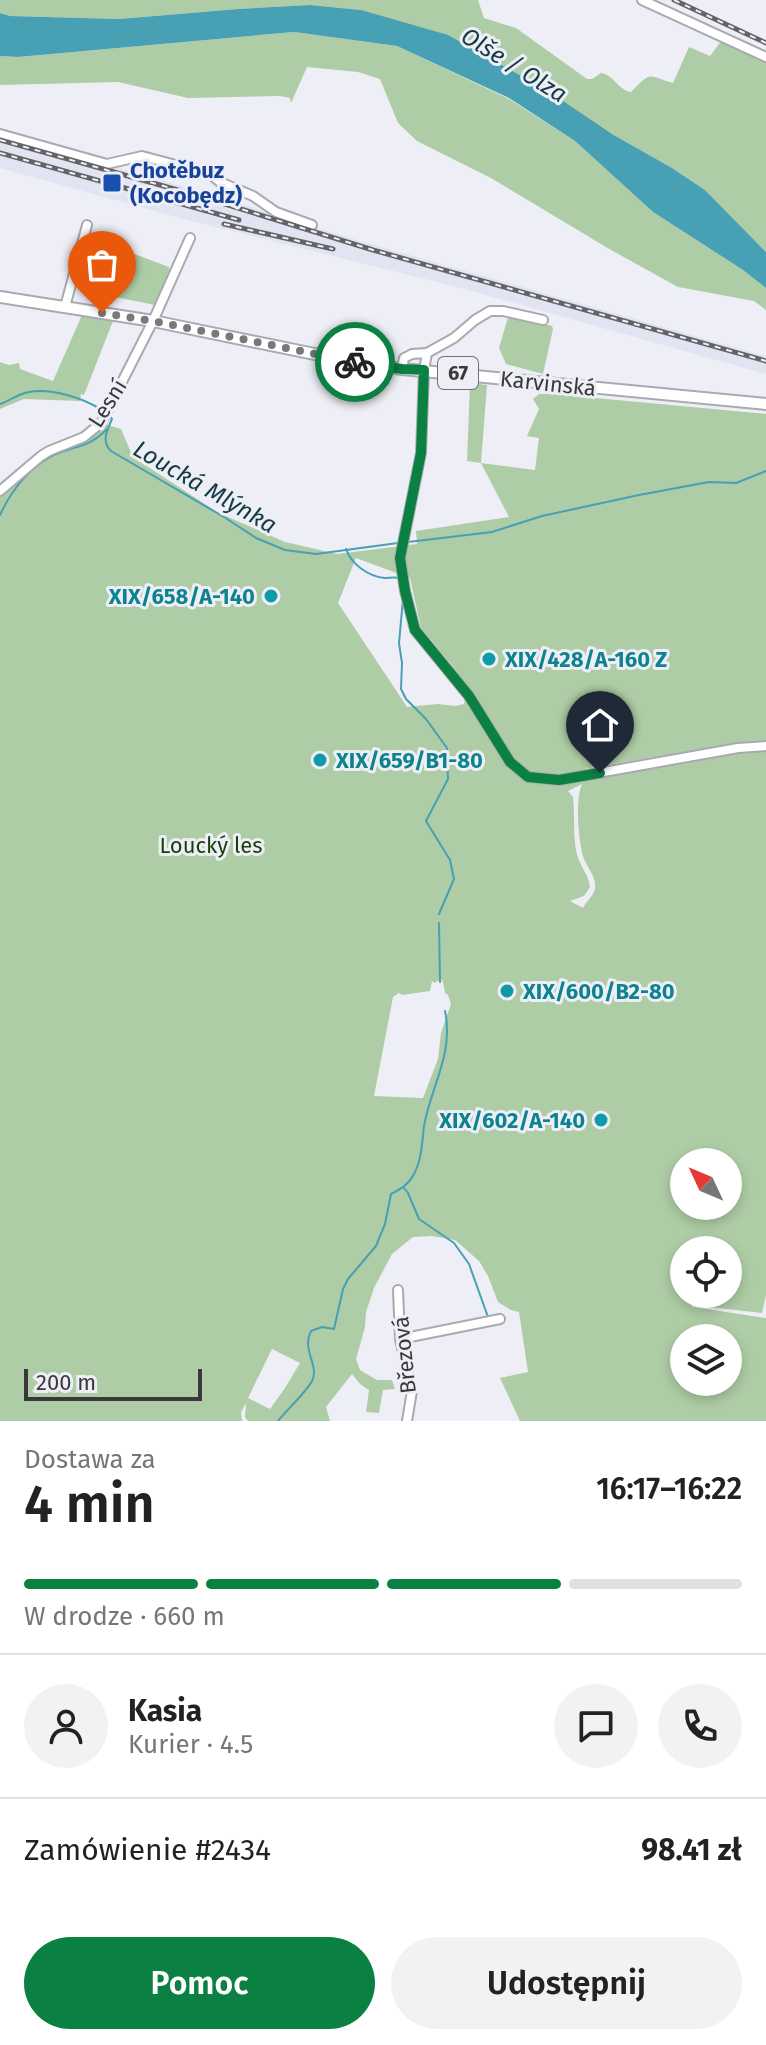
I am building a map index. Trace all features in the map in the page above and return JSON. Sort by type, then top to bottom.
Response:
[{"type":"main road","name":"Karvinská","points":[[0,297],[153,321],[402,369],[766,404]]},
{"type":"street","points":[[642,0],[656,3],[766,57]]},
{"type":"street","points":[[0,134],[107,164],[142,156],[210,174],[276,212],[312,225]]},
{"type":"street","points":[[65,307],[87,225]]},
{"type":"street","name":"Lesní","points":[[0,491],[41,456],[84,437],[101,423],[153,321],[190,238]]},
{"type":"street","points":[[402,369],[404,358],[427,353],[454,338],[490,311],[543,320]]},
{"type":"street","points":[[427,353],[421,453],[400,558],[405,591],[415,630],[469,696],[510,762],[528,777],[559,780],[738,748],[766,746]]},
{"type":"street","name":"Březová","points":[[398,1290],[400,1339],[412,1391],[407,1421]]},
{"type":"street","points":[[400,1339],[500,1319]]},
{"type":"shaded area","points":[[0,135],[766,356],[766,374],[450,285],[191,221],[0,168]]},
{"type":"green space","points":[[0,0],[478,0],[484,18],[516,28],[587,79],[605,74],[631,92],[650,77],[673,83],[689,47],[710,56],[722,40],[766,61],[766,252],[705,190],[672,168],[612,134],[361,10],[310,5],[119,19],[10,16],[0,13]]},
{"type":"green space","points":[[294,32],[397,46],[509,99],[575,141],[653,212],[766,288],[766,310],[754,301],[678,287],[491,178],[417,141],[398,123],[380,79],[358,72],[307,67],[291,103],[290,98],[280,96],[188,98],[118,82],[0,85],[0,56],[18,57]]},
{"type":"green space","points":[[108,247],[169,267],[154,305],[100,296],[102,271],[95,262],[84,261],[86,250]]},
{"type":"green space","points":[[509,314],[552,326],[543,374],[506,364],[499,348]]},
{"type":"green space","points":[[82,315],[113,321],[80,401],[24,399],[0,409],[0,362],[9,365],[19,363],[20,369],[53,381]]},
{"type":"green space","points":[[470,383],[487,385],[481,463],[467,461]]},
{"type":"green space","name":"Loucký les","points":[[539,394],[766,414],[766,742],[720,746],[584,769],[586,778],[766,747],[766,1295],[762,1313],[718,1308],[742,1308],[742,1236],[670,1236],[670,1308],[700,1308],[766,1318],[766,1421],[520,1421],[500,1378],[528,1372],[519,1312],[498,1302],[479,1261],[455,1240],[432,1236],[413,1237],[392,1254],[374,1288],[366,1312],[356,1359],[360,1370],[377,1380],[392,1380],[395,1389],[383,1390],[379,1413],[366,1412],[369,1390],[352,1374],[326,1407],[330,1421],[248,1421],[245,1417],[246,1403],[241,1412],[242,1421],[0,1421],[0,491],[41,456],[84,437],[101,423],[121,429],[133,457],[217,512],[285,542],[337,554],[417,544],[416,531],[509,517],[481,463],[535,470],[539,438],[527,436],[539,409],[533,399]],"holes":[[[356,558],[410,578],[421,628],[467,686],[464,704],[407,707],[338,603]],[[582,784],[578,810],[580,842],[595,884],[593,894],[583,908],[570,901],[584,896],[590,887],[576,850],[573,797],[568,791]],[[441,979],[451,1004],[441,1033],[438,1059],[423,1098],[374,1096],[393,997],[399,993],[430,991],[432,981]],[[272,1349],[300,1363],[270,1409],[248,1398]]]},
{"type":"water","points":[[310,5],[361,10],[448,35],[548,91],[705,190],[766,252],[766,288],[653,212],[575,141],[509,98],[397,46],[294,32],[18,57],[0,56],[0,13],[10,16],[119,19]]},
{"type":"waterway","name":"Loucká Mlýnka","points":[[0,404],[26,393],[47,391],[77,398],[102,410]]},
{"type":"waterway","name":"Loucká Mlýnka","points":[[108,413],[112,419],[106,440],[111,451],[256,538],[285,550],[316,554],[398,543]]},
{"type":"waterway","points":[[0,515],[14,490],[34,469],[58,453],[93,441],[107,429]]},
{"type":"waterway","name":"Loucká Mlýnka","points":[[408,542],[492,532],[542,516],[639,495],[709,482],[736,483],[766,471]]},
{"type":"waterway","points":[[346,549],[361,569],[379,577],[399,578],[400,585]]},
{"type":"waterway","points":[[403,599],[399,643],[401,689],[447,748],[448,779],[426,821],[450,860],[454,879],[439,914]]},
{"type":"waterway","points":[[439,923],[440,982]]},
{"type":"waterway","points":[[278,1421],[312,1381],[314,1370],[308,1345],[311,1331],[322,1327],[334,1329],[343,1289],[376,1246],[385,1224],[391,1194],[407,1183],[417,1168],[427,1111],[444,1056],[445,1011]]},
{"type":"waterway","points":[[404,1188],[419,1219],[454,1243],[469,1264],[488,1317]]},
{"type":"railway","points":[[674,0],[766,43]]},
{"type":"railway","points":[[0,140],[766,361]]},
{"type":"railway","points":[[0,153],[239,220]]},
{"type":"railway","points":[[224,224],[333,249]]},
{"type":"way so far","points":[[102,313],[355,362]]},
{"type":"place","name":"Chotěbuz (Kocobędz)","points":[[112,183]]},
{"type":"place","name":"XIX/658/A-140","points":[[271,596]]},
{"type":"place","name":"XIX/428/A-160 Z","points":[[489,659]]},
{"type":"place","name":"XIX/659/B1-80","points":[[320,760]]},
{"type":"place","name":"XIX/600/B2-80","points":[[507,991]]},
{"type":"place","name":"XIX/602/A-140","points":[[601,1120]]},
{"type":"route","points":[[355,362],[424,370],[421,453],[400,558],[415,630],[469,696],[510,762],[528,777],[559,780],[600,773]]},
{"type":"water label","name":"Olše / Olza","points":[[514,65]]}]
